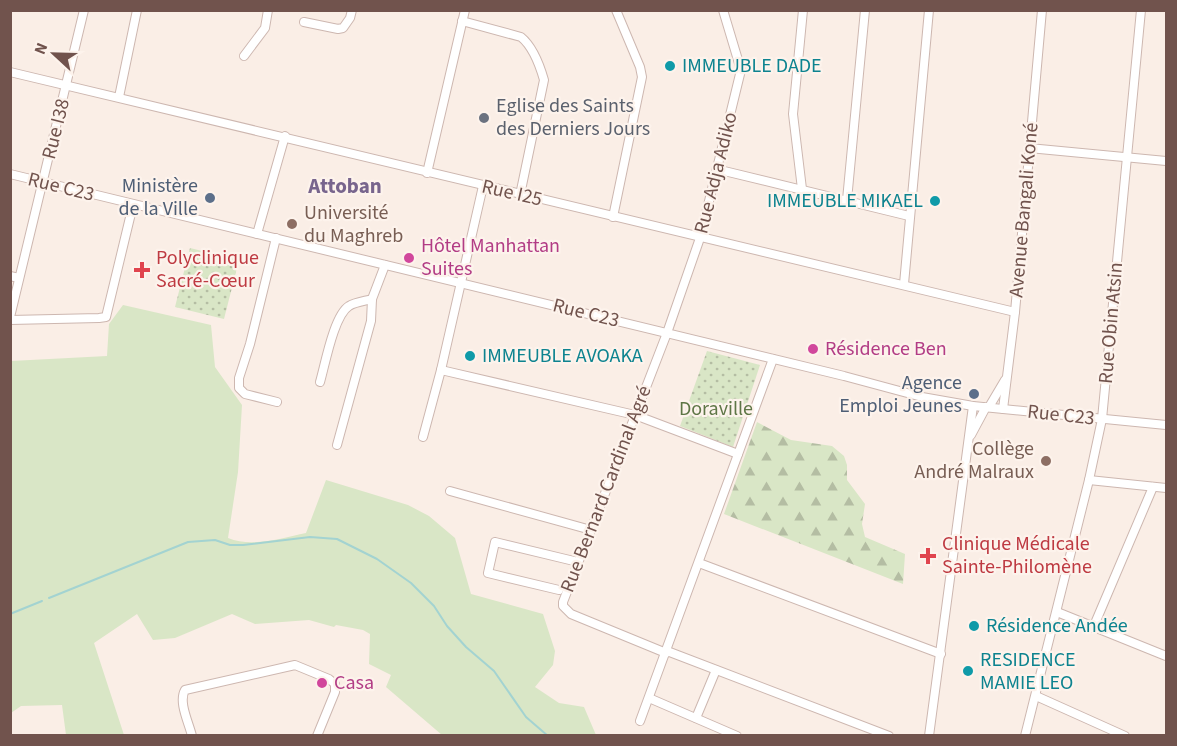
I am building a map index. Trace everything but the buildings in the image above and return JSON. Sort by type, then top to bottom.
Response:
[{"type":"street","name":"Rue I38","points":[[10,318],[84,10]]},
{"type":"street","points":[[119,97],[137,10]]},
{"type":"street","points":[[304,22],[338,29],[344,28],[352,10]]},
{"type":"street","points":[[427,173],[465,10]]},
{"type":"street","points":[[613,217],[642,77],[616,10]]},
{"type":"street","points":[[802,189],[793,114],[803,10]]},
{"type":"street","points":[[847,200],[865,10]]},
{"type":"street","points":[[904,284],[929,10]]},
{"type":"street","name":"Avenue Bangali Koné","points":[[1003,409],[1015,312],[1042,10]]},
{"type":"street","name":"Rue Obin Atsin","points":[[1025,735],[1057,612],[1102,419],[1141,10]]},
{"type":"street","points":[[243,56],[265,28],[266,11]]},
{"type":"street","name":"Rue Adja Adiko","points":[[667,333],[700,238],[741,70],[722,11]]},
{"type":"street","points":[[462,21],[521,37],[526,41],[542,74],[544,80],[520,195]]},
{"type":"street","name":"Rue I25","points":[[10,72],[1015,312]]},
{"type":"street","points":[[256,234],[285,136]]},
{"type":"street","points":[[1029,148],[1167,161]]},
{"type":"street","points":[[717,169],[909,216]]},
{"type":"street","name":"Rue C23","points":[[10,174],[922,397],[973,406],[1167,425]]},
{"type":"street","points":[[423,437],[441,370],[483,186]]},
{"type":"street","points":[[10,318],[99,318],[106,316],[133,205]]},
{"type":"street","points":[[276,238],[238,384],[240,391],[245,394],[276,402]]},
{"type":"street","points":[[338,445],[371,321],[372,299],[385,265]]},
{"type":"street","points":[[10,276],[19,278]]},
{"type":"street","points":[[320,382],[332,337],[343,312],[355,303],[372,299]]},
{"type":"street","name":"Rue Bernard Cardinal Agré","points":[[666,652],[571,614],[563,603],[667,333]]},
{"type":"street","points":[[640,721],[773,359]]},
{"type":"street","points":[[441,370],[634,415],[738,454]]},
{"type":"street","points":[[969,438],[1008,374]]},
{"type":"street","points":[[929,735],[973,406]]},
{"type":"street","points":[[1089,480],[1167,488]]},
{"type":"street","points":[[1093,628],[1153,487]]},
{"type":"street","points":[[450,491],[591,530]]},
{"type":"street","points":[[559,590],[488,573],[495,542],[578,562]]},
{"type":"street","points":[[699,562],[941,654]]},
{"type":"street","points":[[1057,612],[1167,656]]},
{"type":"street","points":[[666,652],[889,735]]},
{"type":"street","points":[[192,735],[182,701],[185,690],[294,665],[329,679],[335,684],[335,692],[317,735]]},
{"type":"street","points":[[696,718],[716,670]]},
{"type":"street","points":[[1036,696],[1125,735]]},
{"type":"street","points":[[649,698],[737,735]]},
{"type":"green space","points":[[190,248],[239,260],[224,319],[175,307]]},
{"type":"green space","points":[[123,305],[211,325],[215,367],[242,405],[238,472],[228,538],[257,542],[306,533],[326,480],[408,505],[429,516],[455,538],[471,594],[543,614],[555,651],[553,665],[535,687],[559,703],[584,707],[596,735],[442,735],[386,687],[391,675],[369,664],[370,634],[363,630],[336,625],[334,627],[309,620],[255,624],[232,614],[175,638],[153,640],[137,614],[94,643],[124,735],[66,735],[62,705],[21,706],[11,713],[11,361],[107,356],[109,324]]},
{"type":"green space","name":"Doraville","points":[[707,351],[760,365],[733,447],[680,426]]},
{"type":"green space","points":[[757,422],[791,440],[832,446],[844,456],[847,465],[847,480],[865,504],[862,524],[865,537],[905,554],[903,584],[724,514]]},
{"type":"waterway","points":[[49,598],[188,542],[215,540],[230,545],[243,545],[310,537],[337,539],[377,559],[411,583],[434,606],[447,626],[466,647],[494,671],[526,717],[548,736]]},
{"type":"waterway","points":[[10,614],[42,601]]},
{"type":"place","name":"IMMEUBLE DADE","points":[[670,66]]},
{"type":"place","name":"Eglise des Saints des Derniers Jours","points":[[484,118]]},
{"type":"place","name":"Ministère de la Ville","points":[[210,198]]},
{"type":"place","name":"IMMEUBLE MIKAEL","points":[[935,201]]},
{"type":"place","name":"Université du Maghreb","points":[[292,224]]},
{"type":"place","name":"Hôtel Manhattan Suites","points":[[409,258]]},
{"type":"place","name":"Polyclinique Sacré-Cœur","points":[[142,270]]},
{"type":"place","name":"Résidence Ben","points":[[813,349]]},
{"type":"place","name":"IMMEUBLE AVOAKA","points":[[470,356]]},
{"type":"place","name":"Agence Emploi Jeunes","points":[[974,394]]},
{"type":"place","name":"Collège André Malraux","points":[[1046,461]]},
{"type":"place","name":"Clinique Médicale Sainte-Philomène","points":[[928,556]]},
{"type":"place","name":"Résidence Andée","points":[[974,626]]},
{"type":"place","name":"RESIDENCE MAMIE LEO","points":[[968,671]]},
{"type":"place","name":"Casa","points":[[322,683]]},
{"type":"district","name":"Attoban","points":[[345,186]]}]
